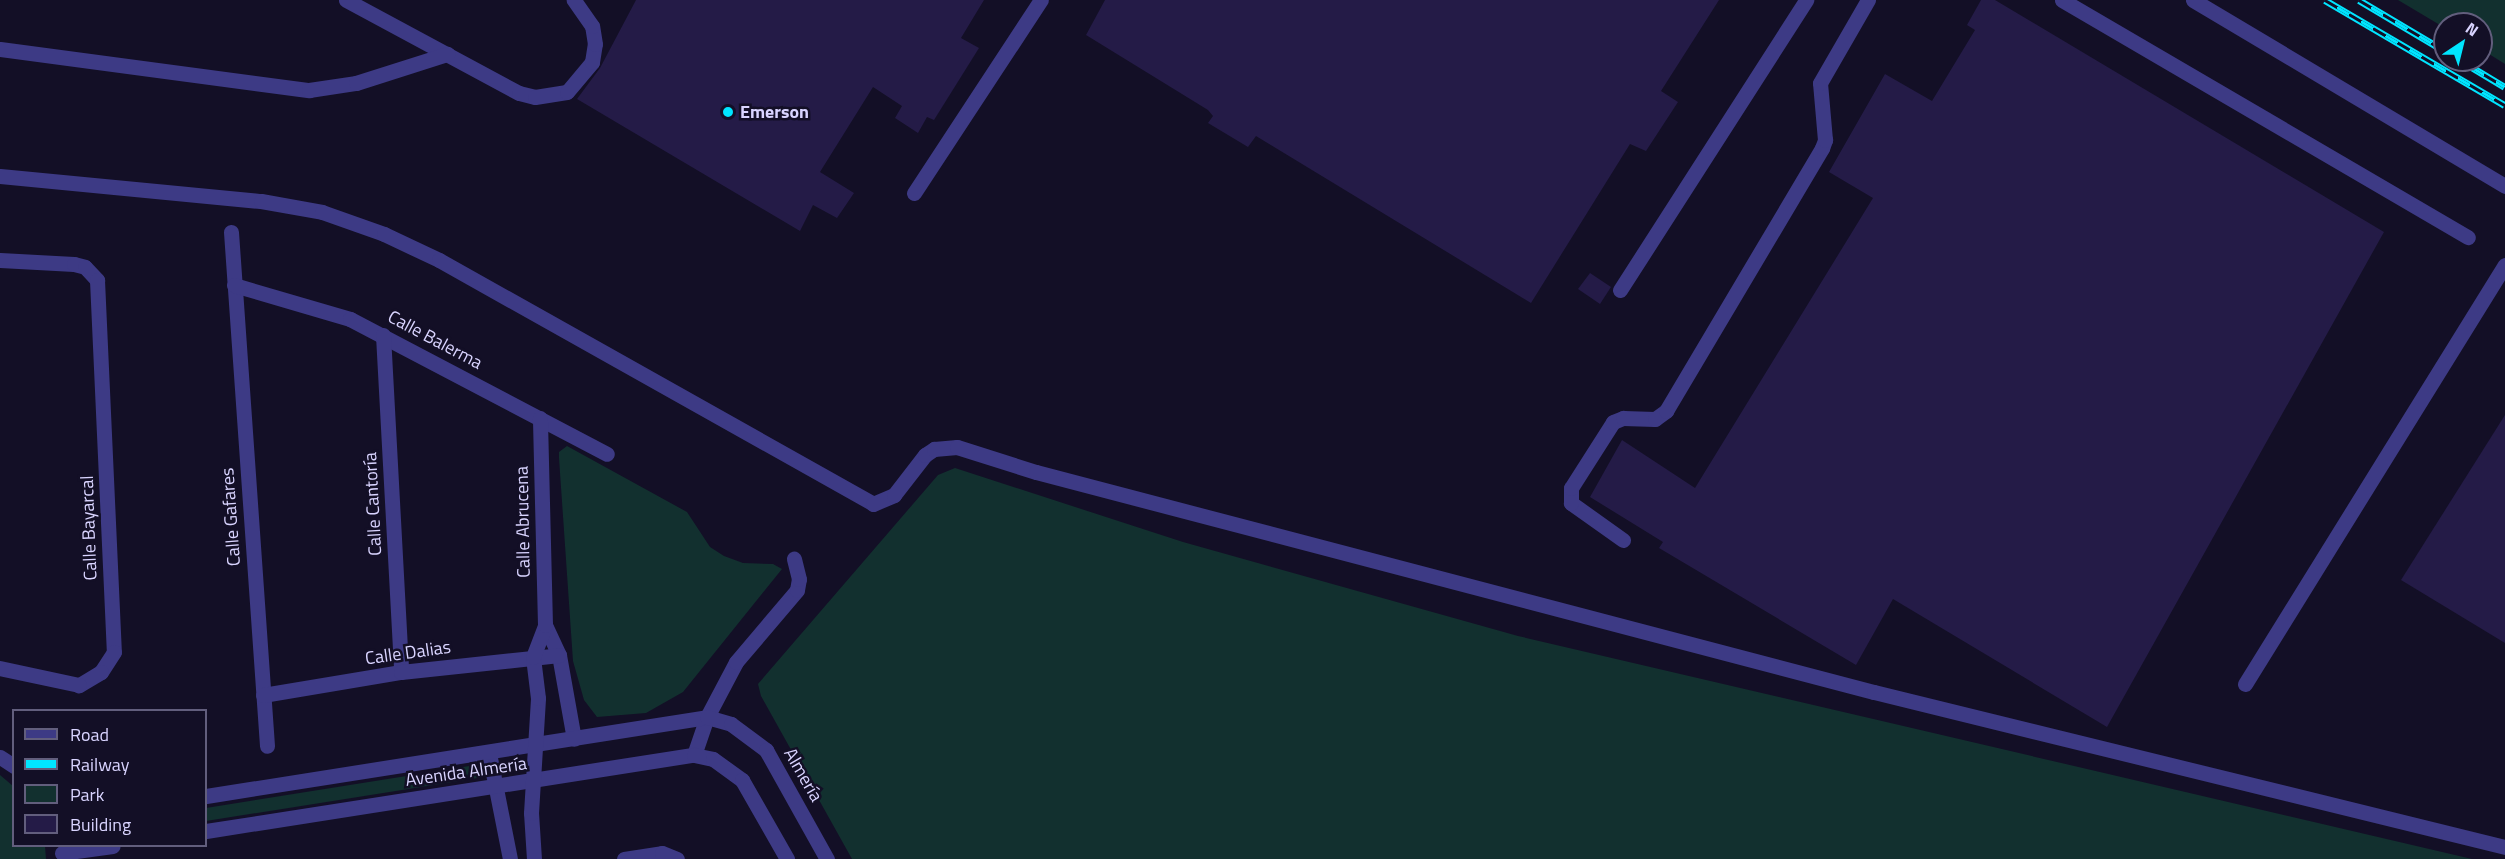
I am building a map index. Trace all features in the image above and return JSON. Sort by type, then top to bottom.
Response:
[{"type":"street","points":[[346,0],[519,93],[535,98],[567,92],[592,62],[595,44],[592,26],[574,0]]},
{"type":"street","points":[[914,193],[1041,0]]},
{"type":"street","points":[[1620,290],[1806,0]]},
{"type":"street","points":[[1623,540],[1571,502],[1571,488],[1613,422],[1655,418],[1666,411],[1822,148],[1825,140],[1820,83],[1868,0]]},
{"type":"street","points":[[2062,0],[2468,237]]},
{"type":"street","points":[[2193,0],[2505,186]]},
{"type":"street","points":[[0,49],[309,90],[356,84],[447,54]]},
{"type":"street","points":[[0,176],[261,201],[321,212],[384,234],[439,260],[873,504],[894,495],[925,454],[940,447],[957,447],[1036,472],[1874,692],[2505,847]]},
{"type":"street","name":"Calle Gafares","points":[[231,232],[267,746]]},
{"type":"street","name":"Calle Bayarcal","points":[[0,260],[74,264],[92,273],[98,290],[114,652],[101,672],[79,685],[0,668]]},
{"type":"street","points":[[2246,684],[2505,266]]},
{"type":"street","name":"Calle Balerma","points":[[234,285],[350,319],[607,454]]},
{"type":"street","name":"Calle Cantoría","points":[[383,335],[401,672]]},
{"type":"street","name":"Calle Abrucena","points":[[534,859],[533,782],[538,698],[533,657],[545,625],[540,418]]},
{"type":"street","points":[[694,755],[707,717],[736,662],[796,590],[799,579],[794,559]]},
{"type":"street","name":"Calle Abrucena","points":[[545,625],[559,655],[574,739]]},
{"type":"street","name":"Calle Dalias","points":[[263,695],[401,672],[559,655]]},
{"type":"street","name":"Avenida Almería","points":[[207,796],[707,717],[730,724]]},
{"type":"street","name":"Almería","points":[[730,724],[766,750],[779,768],[827,859]]},
{"type":"street","points":[[489,753],[510,859]]},
{"type":"street","name":"Avenida Almería","points":[[207,831],[533,782],[694,755],[729,768],[752,794],[787,859]]},
{"type":"street","points":[[61,853],[106,847]]},
{"type":"street","points":[[624,859],[662,854],[677,859]]},
{"type":"green space","points":[[2398,0],[2505,0],[2505,64],[2493,56],[2493,12],[2433,12],[2433,21]]},
{"type":"green space","points":[[567,446],[687,512],[710,547],[724,556],[743,563],[773,564],[782,569],[683,692],[646,713],[597,717],[584,700],[573,661],[559,458],[559,452]]},
{"type":"green space","points":[[955,468],[1183,542],[1518,636],[2472,859],[852,859],[761,696],[758,684],[938,475]]},
{"type":"green space","points":[[482,764],[484,777],[207,821],[207,808]]},
{"type":"green space","points":[[0,775],[12,785],[12,847],[45,847],[46,859],[0,859]]},
{"type":"building","name":"Emerson","points":[[636,0],[984,0],[961,38],[979,48],[934,120],[927,117],[918,133],[895,118],[902,106],[873,87],[820,172],[854,193],[837,218],[813,205],[800,231],[577,99],[600,68]]},
{"type":"building","points":[[1105,0],[1719,0],[1661,91],[1678,102],[1646,151],[1630,144],[1531,303],[1256,136],[1248,147],[1208,123],[1213,116],[1208,110],[1086,35]]},
{"type":"building","points":[[1981,0],[1995,0],[2384,232],[2107,727],[1893,599],[1856,665],[1659,548],[1663,542],[1590,497],[1622,440],[1695,488],[1873,198],[1829,172],[1885,74],[1932,101],[1975,30],[1967,25]]},
{"type":"building","points":[[1590,273],[1611,287],[1600,304],[1578,289]]},
{"type":"building","points":[[2505,415],[2505,643],[2401,580]]},
{"type":"railway","points":[[2325,0],[2505,105]]},
{"type":"railway","points":[[2359,0],[2433,44]]},
{"type":"railway","points":[[2480,72],[2505,87]]},
{"type":"place","name":"Emerson","points":[[728,112]]}]
